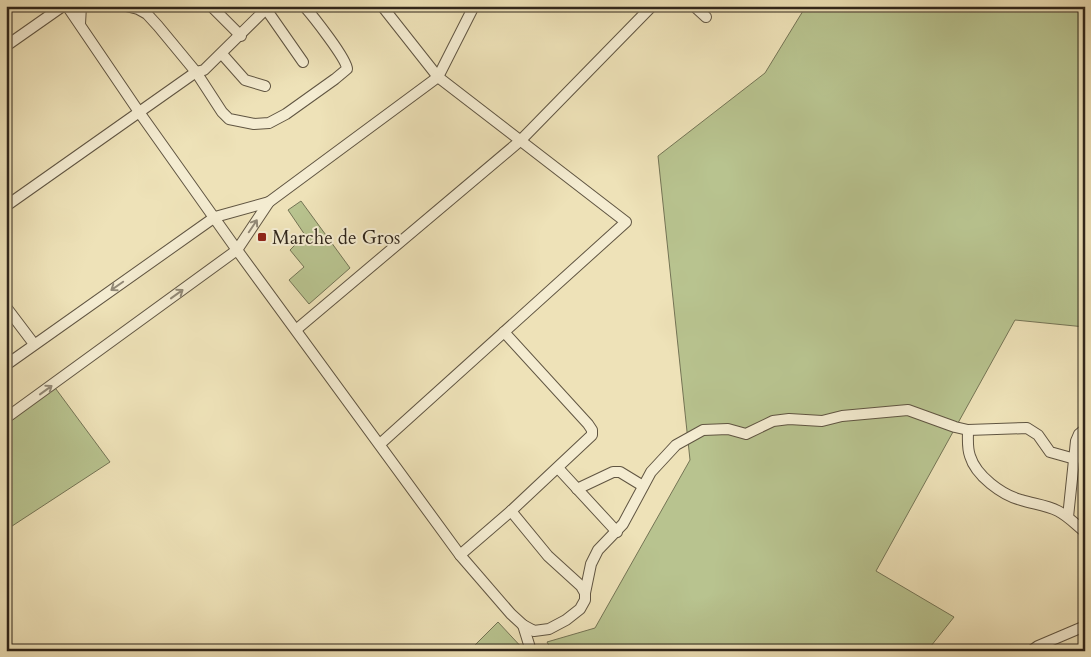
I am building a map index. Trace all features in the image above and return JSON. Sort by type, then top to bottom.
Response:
[{"type":"street","points":[[6,46],[63,6]]},
{"type":"street","points":[[67,6],[214,218],[460,554],[511,614],[523,625],[534,631],[548,629],[566,620],[580,609],[585,600],[591,564],[598,550],[603,543],[617,532],[651,472],[676,445],[703,430],[728,429],[746,434],[773,421],[788,419],[822,421],[842,416],[908,410],[968,430],[1027,428],[1038,435],[1050,452],[1075,459]]},
{"type":"street","points":[[80,24],[81,6]]},
{"type":"street","points":[[126,6],[138,9],[146,14],[196,72],[222,112],[229,119],[254,124],[268,123],[286,114],[348,69],[341,55],[304,6]]},
{"type":"street","points":[[210,6],[241,36]]},
{"type":"street","points":[[380,444],[626,222],[438,77],[382,6]]},
{"type":"street","points":[[6,365],[214,218],[269,202],[438,77],[473,6]]},
{"type":"street","points":[[296,329],[520,140],[652,6]]},
{"type":"street","points":[[694,6],[706,18]]},
{"type":"street","points":[[6,206],[196,72],[204,70],[241,36],[267,8],[303,62]]},
{"type":"street","points":[[222,54],[245,80],[265,86]]},
{"type":"street","points":[[6,418],[238,250],[269,202]]},
{"type":"street","points":[[6,307],[34,344]]},
{"type":"street","points":[[460,554],[511,512],[592,435],[592,430],[504,332]]},
{"type":"street","points":[[1068,517],[1077,437],[1085,429]]},
{"type":"street","points":[[968,430],[970,458],[978,472],[995,487],[1019,500],[1058,511],[1085,532]]},
{"type":"street","points":[[558,468],[617,532]]},
{"type":"street","points":[[577,489],[613,472],[620,472],[643,486]]},
{"type":"street","points":[[511,512],[548,556],[581,586],[585,593]]},
{"type":"street","points":[[523,625],[531,651]]},
{"type":"street","points":[[1031,651],[1038,646],[1085,626]]},
{"type":"green space","points":[[806,6],[1085,6],[1085,327],[1015,320],[876,571],[954,617],[927,651],[552,651],[547,642],[595,628],[690,460],[658,156],[765,73]]},
{"type":"green space","points":[[301,201],[350,268],[309,304],[289,280],[304,267],[290,250],[305,235],[288,210]]},
{"type":"green space","points":[[53,385],[110,462],[6,530],[6,425]]},
{"type":"green space","points":[[498,622],[525,651],[469,651]]},
{"type":"place","name":"Marche de Gros","points":[[262,237]]}]
